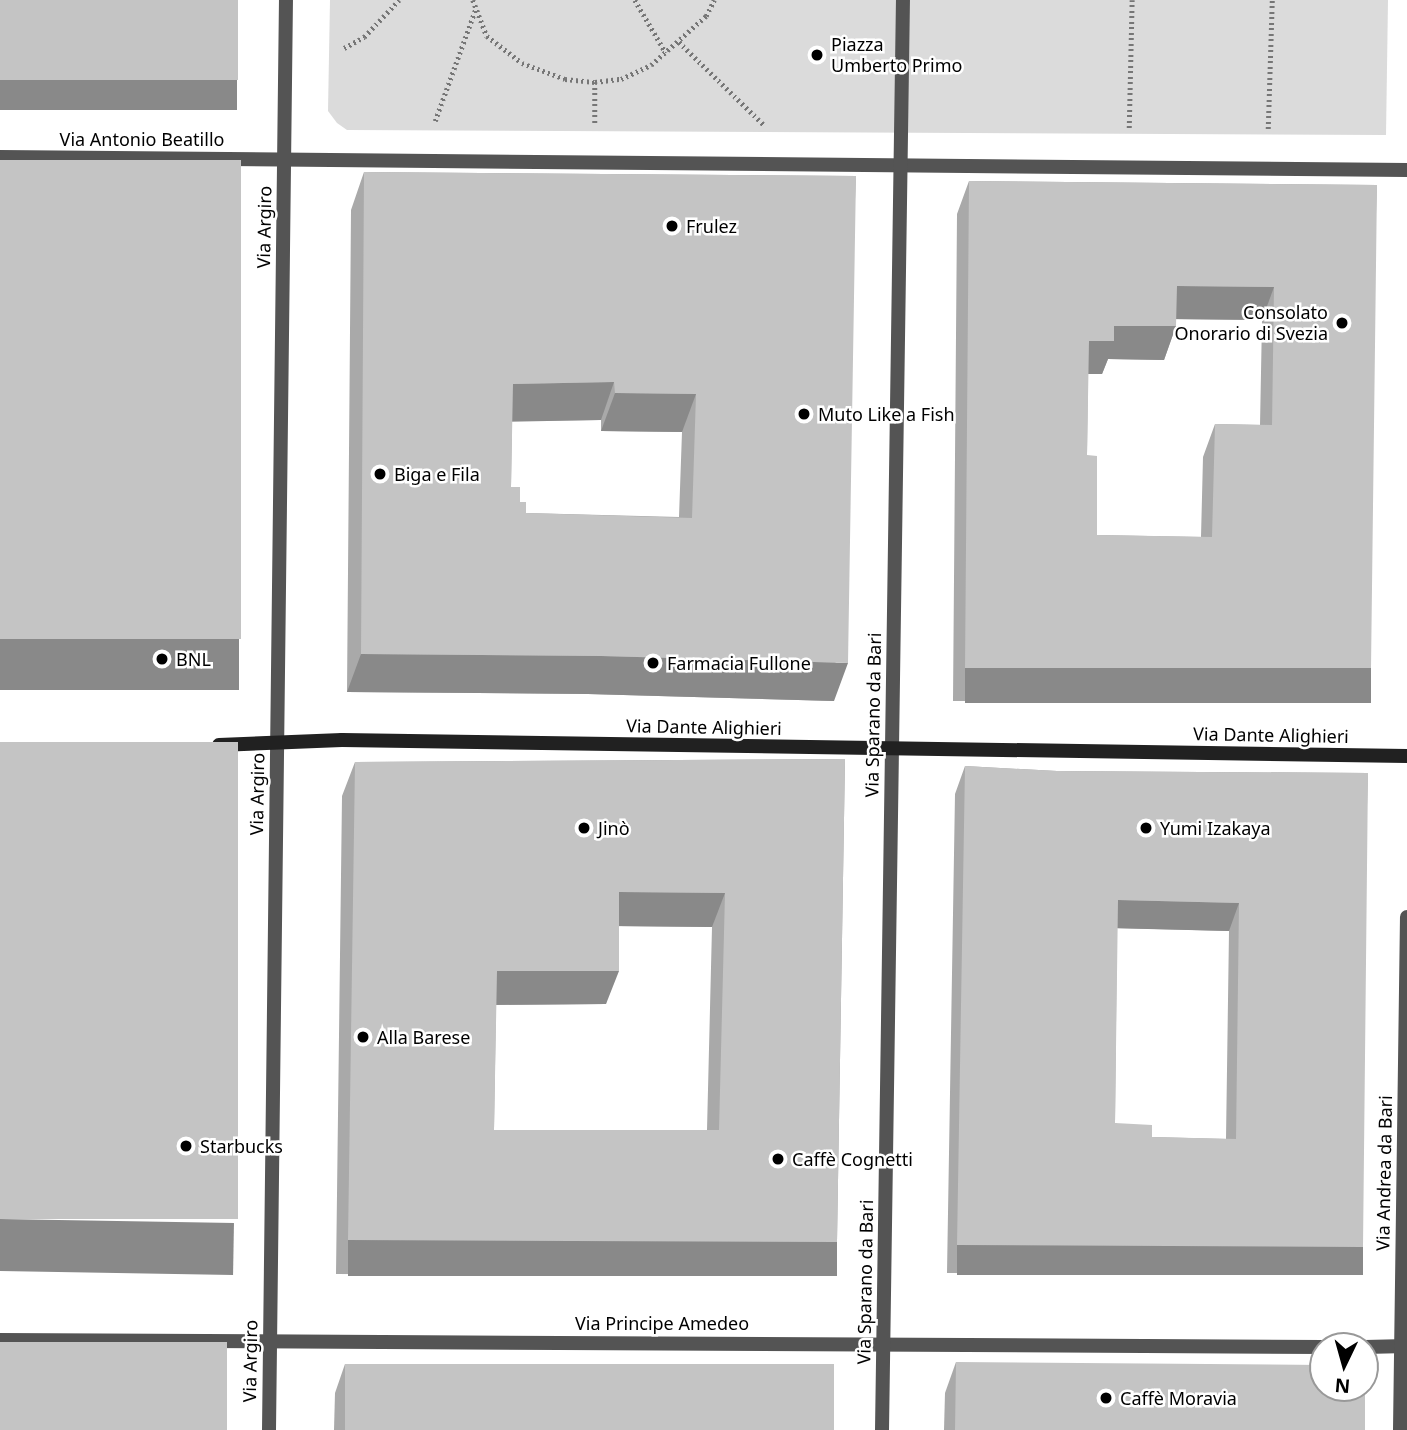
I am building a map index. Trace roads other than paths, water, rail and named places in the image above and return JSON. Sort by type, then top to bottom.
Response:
[{"type":"street","points":[[286,0],[285,159],[1407,170]]},
{"type":"street","name":"Via Sparano da Bari","points":[[882,1430],[903,0]]},
{"type":"street","name":"Via Antonio Beatillo","points":[[0,157],[285,159]]},
{"type":"street","name":"Via Argiro","points":[[269,1430],[285,159]]},
{"type":"street","name":"Via Dante Alighieri","points":[[198,744],[277,742],[1407,756]]},
{"type":"street","name":"Via Andrea da Bari","points":[[1400,1430],[1404,1346],[1407,917]]},
{"type":"street","name":"Via Principe Amedeo","points":[[0,1340],[1309,1348]]},
{"type":"street","points":[[1379,1347],[1404,1346]]},
{"type":"place","name":"Piazza Umberto Primo","points":[[817,55]]},
{"type":"place","name":"Frulez","points":[[672,226]]},
{"type":"place","name":"Consolato Onorario di Svezia","points":[[1342,323]]},
{"type":"place","name":"Muto Like a Fish","points":[[804,414]]},
{"type":"place","name":"Biga e Fila","points":[[380,474]]},
{"type":"place","name":"BNL","points":[[162,659]]},
{"type":"place","name":"Farmacia Fullone","points":[[653,663]]},
{"type":"place","name":"Jinò","points":[[584,828]]},
{"type":"place","name":"Yumi Izakaya","points":[[1146,828]]},
{"type":"place","name":"Alla Barese","points":[[363,1037]]},
{"type":"place","name":"Starbucks","points":[[186,1146]]},
{"type":"place","name":"Caffè Cognetti","points":[[778,1159]]},
{"type":"place","name":"Caffè Moravia","points":[[1106,1398]]}]
